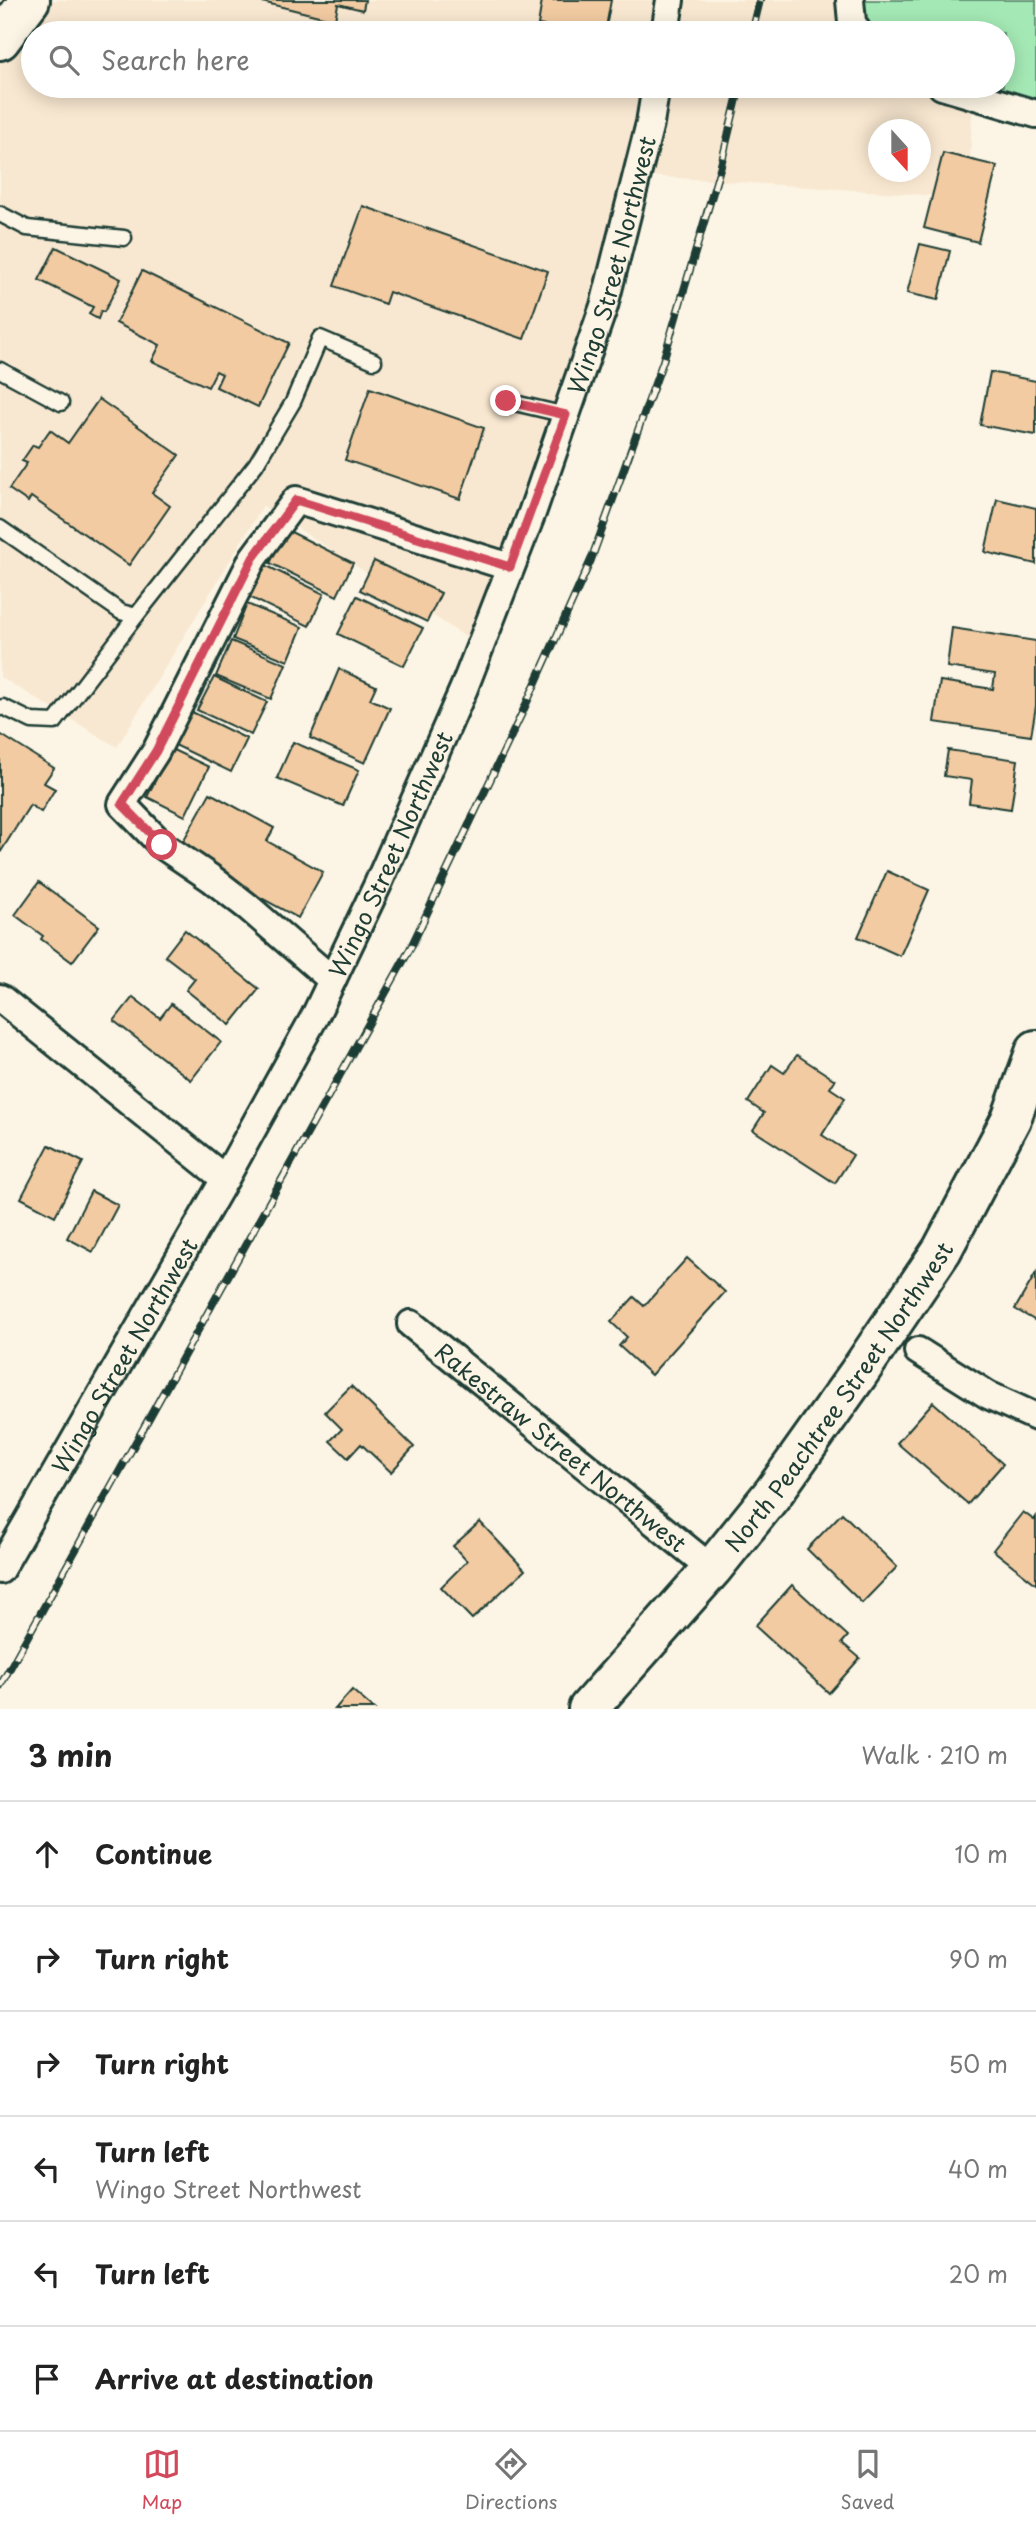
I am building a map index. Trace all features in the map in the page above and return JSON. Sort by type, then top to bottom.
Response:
[{"type":"street","points":[[0,40],[30,0]]},
{"type":"street","points":[[667,21],[670,0]]},
{"type":"street","name":"Wingo Street Northwest","points":[[0,1570],[225,1180],[332,980],[378,884],[464,688],[510,567],[524,517],[566,415],[604,306],[654,98]]},
{"type":"street","points":[[982,98],[1036,114]]},
{"type":"street","points":[[332,980],[248,907],[162,845],[122,804],[156,751],[253,558],[296,500],[510,567]]},
{"type":"street","points":[[0,998],[225,1180]]},
{"type":"street","name":"North Peachtree Street Northwest","points":[[588,1709],[712,1569],[902,1341],[949,1238],[1011,1119],[1036,1050]]},
{"type":"street","name":"Rakestraw Street Northwest","points":[[411,1324],[712,1569]]},
{"type":"street","points":[[902,1341],[988,1395],[1036,1417]]},
{"type":"lane","points":[[0,214],[27,228],[124,238]]},
{"type":"lane","points":[[0,708],[3,706],[32,722],[55,722],[256,464],[293,402],[320,338],[374,362]]},
{"type":"lane","points":[[0,370],[61,403]]},
{"type":"lane","points":[[506,401],[566,415]]},
{"type":"lane","points":[[0,528],[121,612],[136,616]]},
{"type":"shaded area","points":[[0,0],[976,0],[975,21],[21,21],[21,98],[973,98],[969,198],[634,175],[469,639],[263,506],[117,747],[0,677]]},
{"type":"green space","points":[[850,0],[1036,0],[1036,114],[982,98],[1015,98],[1015,21],[855,21]]},
{"type":"building","points":[[254,0],[365,0],[363,10],[338,4],[335,20]]},
{"type":"building","points":[[542,0],[611,0],[607,21],[539,21]]},
{"type":"building","points":[[943,153],[997,166],[978,242],[924,228]]},
{"type":"building","points":[[363,206],[548,271],[524,339],[389,292],[385,304],[334,286]]},
{"type":"building","points":[[920,244],[950,251],[938,300],[907,293]]},
{"type":"building","points":[[56,247],[121,279],[98,319],[89,314],[93,307],[39,280]]},
{"type":"building","points":[[142,271],[289,343],[258,407],[216,387],[222,374],[216,371],[208,387],[152,361],[160,345],[116,323]]},
{"type":"building","points":[[990,372],[1036,381],[1036,435],[980,425]]},
{"type":"building","points":[[370,388],[484,428],[460,499],[345,460]]},
{"type":"building","points":[[99,399],[179,455],[152,493],[170,506],[129,565],[31,497],[28,502],[9,489],[27,463],[22,461],[33,445],[38,447],[50,430],[68,443]]},
{"type":"building","points":[[997,499],[1036,508],[1036,564],[985,552]]},
{"type":"building","points":[[287,530],[353,563],[337,596],[270,563]]},
{"type":"building","points":[[374,561],[441,593],[427,622],[360,590]]},
{"type":"building","points":[[261,563],[324,594],[309,626],[245,595]]},
{"type":"building","points":[[357,596],[423,628],[404,666],[338,634]]},
{"type":"building","points":[[247,604],[302,627],[288,661],[233,639]]},
{"type":"building","points":[[952,628],[1036,641],[1036,706],[1031,736],[934,722],[940,681],[993,689],[995,674],[947,667]]},
{"type":"building","points":[[231,641],[286,664],[271,699],[216,676]]},
{"type":"building","points":[[339,669],[376,686],[370,699],[390,708],[365,763],[310,738]]},
{"type":"building","points":[[214,677],[267,702],[251,735],[197,710]]},
{"type":"building","points":[[190,711],[247,739],[231,772],[173,744]]},
{"type":"building","points":[[0,734],[54,768],[44,783],[55,789],[41,812],[30,805],[0,853]]},
{"type":"building","points":[[293,742],[359,770],[343,806],[277,778]]},
{"type":"building","points":[[171,749],[209,767],[185,816],[147,797]]},
{"type":"building","points":[[948,750],[1018,760],[1011,809],[969,803],[972,780],[944,776]]},
{"type":"building","points":[[210,793],[274,828],[267,841],[323,872],[298,918],[177,852]]},
{"type":"building","points":[[887,871],[929,890],[900,956],[858,937]]},
{"type":"building","points":[[39,882],[99,926],[72,962],[15,915]]},
{"type":"building","points":[[185,930],[259,989],[230,1025],[186,990],[195,979],[165,956]]},
{"type":"building","points":[[133,997],[160,1018],[171,1004],[221,1042],[191,1080],[114,1021]]},
{"type":"building","points":[[797,1055],[835,1080],[830,1088],[845,1098],[822,1135],[853,1155],[835,1183],[753,1130],[764,1113],[748,1102],[772,1065],[784,1073]]},
{"type":"building","points":[[49,1145],[83,1162],[55,1216],[21,1198]]},
{"type":"building","points":[[91,1191],[118,1205],[93,1252],[67,1238]]},
{"type":"building","points":[[687,1258],[725,1292],[651,1375],[619,1346],[627,1337],[611,1322],[634,1297],[644,1306]]},
{"type":"building","points":[[1036,1273],[1036,1321],[1015,1309]]},
{"type":"building","points":[[351,1386],[414,1447],[391,1472],[361,1444],[348,1458],[330,1441],[342,1429],[325,1412]]},
{"type":"building","points":[[933,1402],[1003,1464],[968,1504],[897,1443]]},
{"type":"building","points":[[1023,1512],[1034,1520],[1036,1517],[1036,1584],[993,1550]]},
{"type":"building","points":[[842,1513],[897,1567],[862,1603],[807,1549]]},
{"type":"building","points":[[480,1522],[525,1570],[472,1619],[441,1587],[467,1561],[453,1546]]},
{"type":"building","points":[[792,1585],[848,1636],[842,1643],[860,1658],[829,1693],[755,1626]]},
{"type":"building","points":[[352,1690],[374,1709],[335,1709]]},
{"type":"railway","points":[[755,21],[760,0]]},
{"type":"railway","points":[[0,1686],[410,949],[523,711],[591,560],[663,361],[721,165],[737,98]]},
{"type":"route","points":[[162,845],[122,804],[156,751],[253,558],[296,500],[510,567],[566,415],[506,401]]}]
